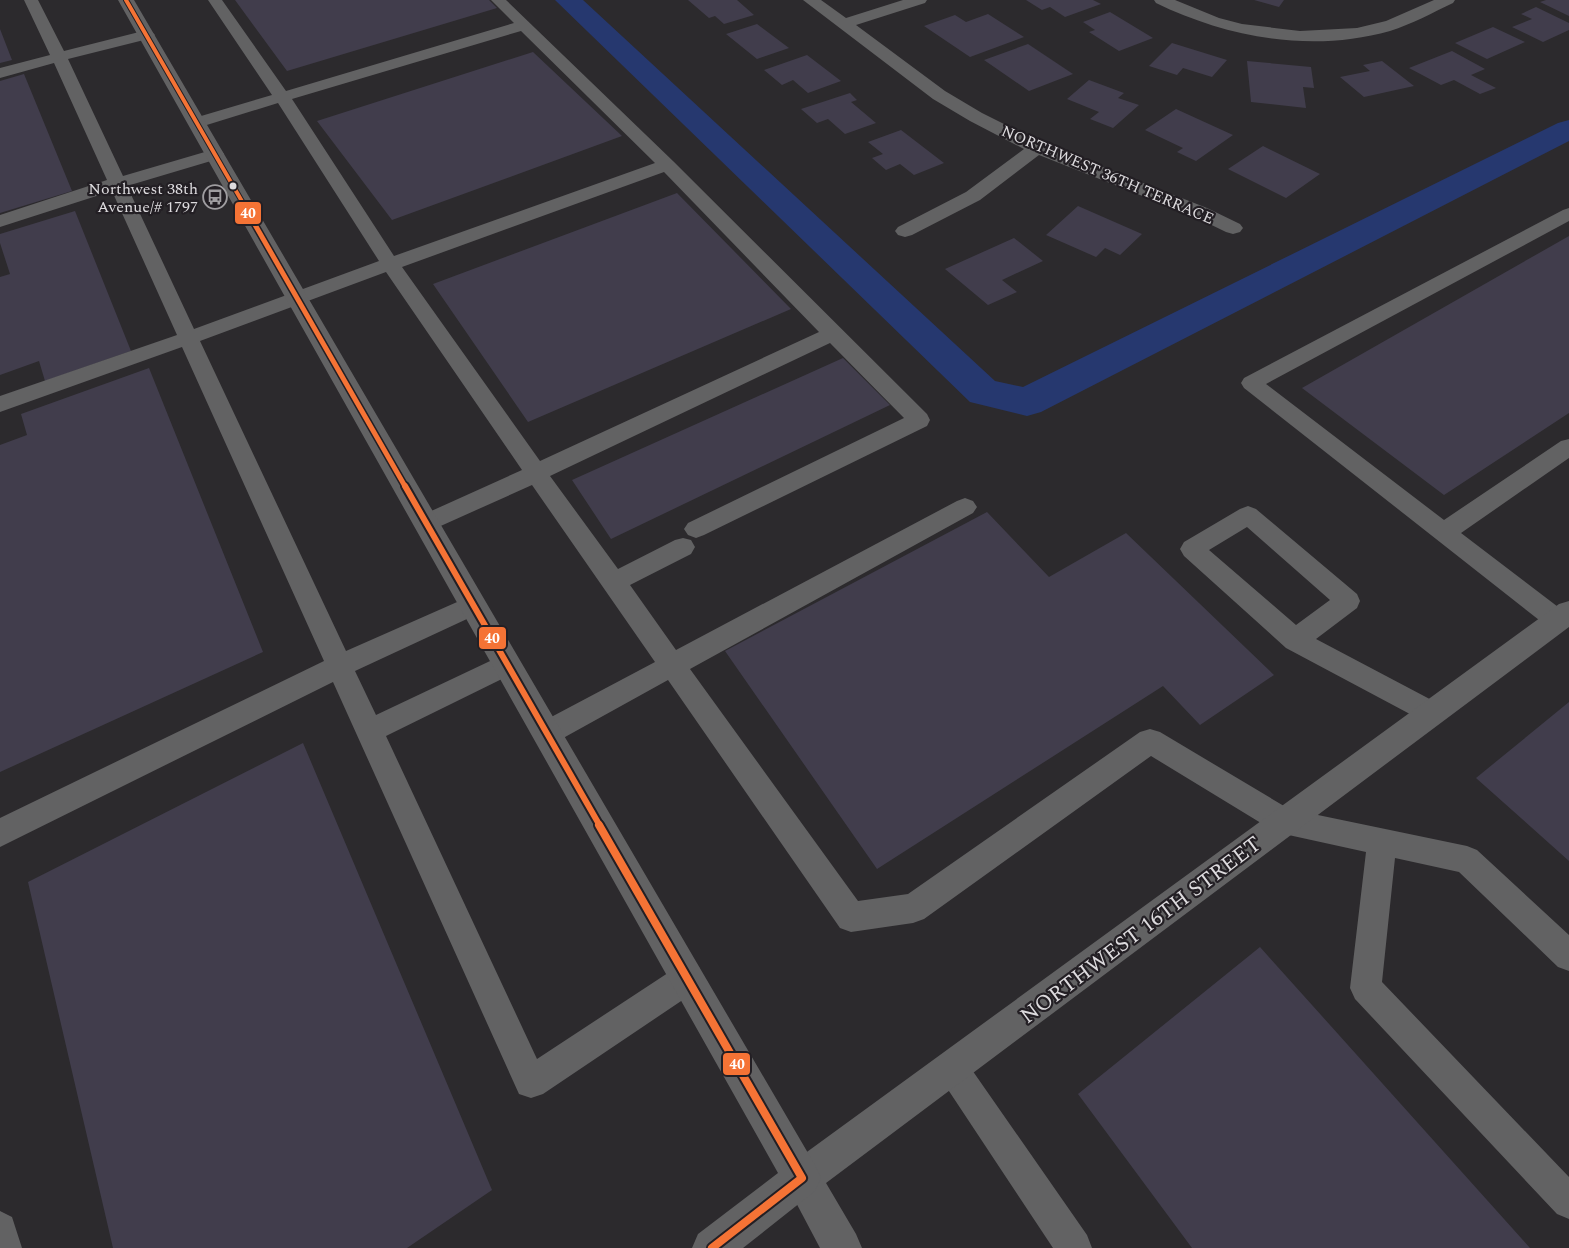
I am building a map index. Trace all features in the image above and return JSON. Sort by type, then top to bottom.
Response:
[{"type":"street","points":[[126,0],[842,1248]]},
{"type":"street","name":"NORTHWEST 36TH TERRACE","points":[[810,0],[939,95],[976,117],[1037,148],[1164,197],[1233,228]]},
{"type":"street","points":[[843,24],[919,0]]},
{"type":"street","points":[[1162,0],[1178,8],[1243,30],[1294,36],[1348,33],[1384,27],[1447,0]]},
{"type":"street","points":[[905,232],[973,196],[1037,148]]},
{"type":"street","name":"NORTHWEST 16TH STREET","points":[[712,1248],[802,1178],[1563,616]]},
{"type":"lane","points":[[31,0],[59,57],[531,1082],[688,978]]},
{"type":"lane","points":[[215,0],[282,97],[390,264],[851,917],[912,908],[1150,741],[1284,821],[1467,860],[1569,956]]},
{"type":"lane","points":[[498,0],[667,165],[920,420],[690,538],[614,582]]},
{"type":"lane","points":[[197,123],[524,25]]},
{"type":"lane","points":[[0,73],[147,35]]},
{"type":"lane","points":[[0,221],[215,154]]},
{"type":"lane","points":[[0,404],[298,300],[390,264],[667,165]]},
{"type":"lane","points":[[1563,616],[1444,532],[1251,383],[1569,214]]},
{"type":"lane","points":[[426,523],[833,334]]},
{"type":"lane","points":[[1444,532],[1569,447]]},
{"type":"lane","points":[[547,733],[965,508]]},
{"type":"lane","points":[[1295,640],[1348,601],[1248,515],[1192,549],[1295,640],[1432,713]]},
{"type":"lane","points":[[0,833],[340,666],[473,605]]},
{"type":"lane","points":[[369,731],[507,664]]},
{"type":"lane","points":[[1382,842],[1366,988],[1569,1202]]},
{"type":"lane","points":[[952,1068],[1074,1248]]},
{"type":"lane","points":[[0,1229],[4,1248]]},
{"type":"building","points":[[235,0],[489,0],[497,8],[287,71]]},
{"type":"building","points":[[688,0],[737,0],[754,15],[724,24],[715,16],[709,18]]},
{"type":"building","points":[[1026,0],[1093,0],[1101,4],[1065,17],[1050,7],[1042,10]]},
{"type":"building","points":[[1254,0],[1284,0],[1279,7]]},
{"type":"building","points":[[1546,0],[1569,0],[1569,16],[1540,2]]},
{"type":"building","points":[[1536,7],[1569,23],[1569,30],[1543,42],[1512,27],[1532,19],[1521,14]]},
{"type":"building","points":[[1110,12],[1153,38],[1119,51],[1089,32],[1095,30],[1083,22]]},
{"type":"building","points":[[988,14],[1024,37],[970,57],[924,26],[955,15],[966,22]]},
{"type":"building","points":[[757,24],[789,48],[757,59],[726,34]]},
{"type":"building","points":[[1493,27],[1525,42],[1487,59],[1455,43]]},
{"type":"building","points":[[0,29],[12,60],[0,63]]},
{"type":"building","points":[[1172,43],[1227,60],[1212,77],[1183,68],[1177,75],[1149,66]]},
{"type":"building","points":[[1028,44],[1073,74],[1029,91],[984,60]]},
{"type":"building","points":[[1452,51],[1485,69],[1471,75],[1496,88],[1480,94],[1454,80],[1441,85],[1409,68]]},
{"type":"building","points":[[533,52],[622,136],[392,220],[317,121]]},
{"type":"building","points":[[807,55],[841,81],[808,93],[793,80],[782,85],[764,70]]},
{"type":"building","points":[[1247,61],[1311,67],[1314,88],[1303,87],[1306,108],[1251,102]]},
{"type":"building","points":[[1382,61],[1414,86],[1364,97],[1340,77],[1370,71],[1363,65]]},
{"type":"building","points":[[24,74],[72,191],[0,213],[0,81]]},
{"type":"building","points":[[1089,80],[1124,93],[1118,98],[1139,105],[1113,128],[1090,119],[1099,112],[1067,99]]},
{"type":"building","points":[[850,93],[857,100],[851,102],[876,123],[845,134],[828,119],[817,123],[801,109]]},
{"type":"building","points":[[1176,109],[1233,135],[1196,161],[1177,152],[1183,148],[1145,130]]},
{"type":"building","points":[[901,130],[944,163],[914,175],[900,164],[886,170],[872,158],[883,154],[868,142]]},
{"type":"building","points":[[1263,146],[1320,174],[1286,198],[1228,169]]},
{"type":"building","points":[[677,193],[791,309],[528,422],[433,284]]},
{"type":"building","points":[[1078,206],[1142,234],[1120,255],[1105,248],[1096,257],[1046,235]]},
{"type":"building","points":[[75,211],[131,351],[45,381],[39,361],[0,375],[0,277],[10,274],[0,243],[0,234]]},
{"type":"building","points":[[1569,236],[1569,413],[1444,495],[1302,388]]},
{"type":"building","points":[[1014,238],[1043,261],[1002,280],[1017,292],[988,305],[945,269]]},
{"type":"building","points":[[843,358],[890,405],[611,539],[572,480]]},
{"type":"building","points":[[149,368],[263,652],[0,772],[0,445],[27,435],[21,414]]},
{"type":"building","points":[[987,512],[1049,577],[1126,533],[1274,675],[1200,725],[1163,686],[877,869],[725,651]]},
{"type":"building","points":[[1569,702],[1569,861],[1476,778]]},
{"type":"building","points":[[303,743],[492,1190],[407,1248],[113,1248],[28,882]]},
{"type":"building","points":[[1260,947],[1530,1248],[1192,1248],[1078,1094]]},
{"type":"waterway","points":[[568,0],[983,392],[1027,402],[1569,129]]},
{"type":"transit line","name":"40","points":[[126,0],[802,1178],[712,1248]]},
{"type":"place","name":"Northwest 38th Avenue/# 1797","points":[[215,197]]}]
